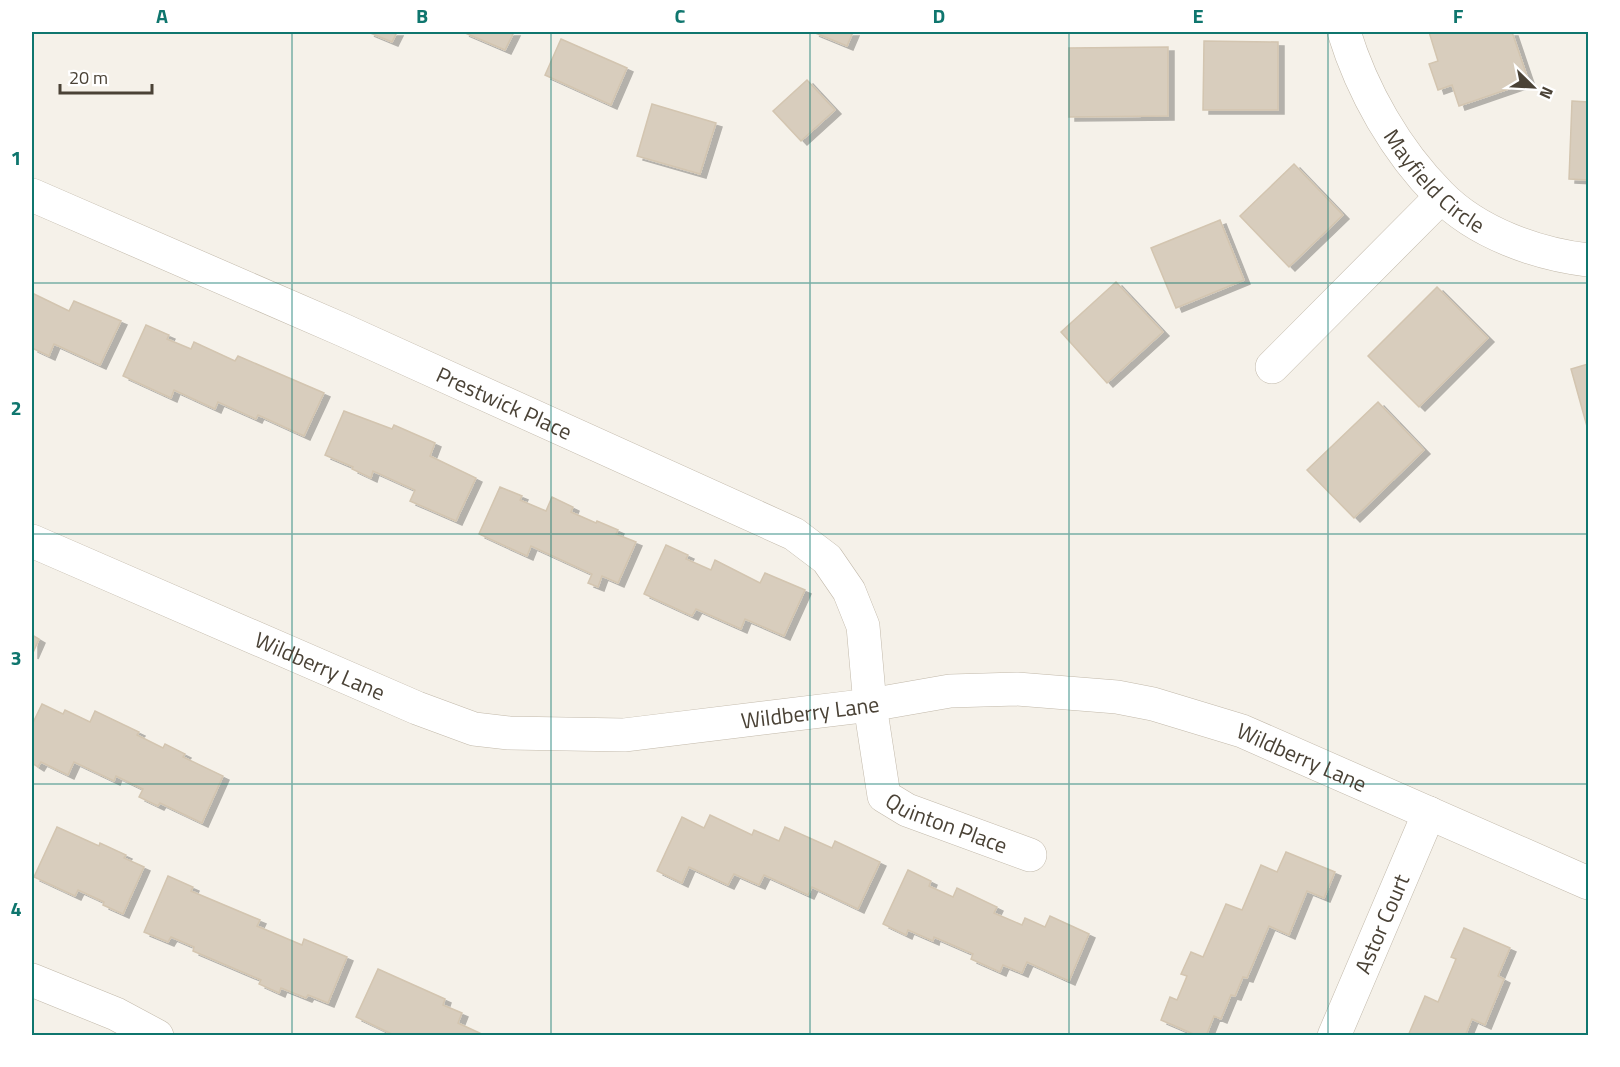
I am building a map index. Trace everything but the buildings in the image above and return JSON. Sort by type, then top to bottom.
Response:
[{"type":"street","name":"Mayfield Circle","points":[[1344,32],[1366,88],[1390,132],[1441,196],[1467,217],[1497,233],[1533,248],[1588,260]]},
{"type":"street","name":"Prestwick Place","points":[[32,195],[343,330],[794,534],[827,559],[849,591],[863,626],[870,705]]},
{"type":"street","points":[[1272,367],[1441,196]]},
{"type":"street","name":"Wildberry Lane","points":[[32,541],[408,705],[474,729],[509,733],[624,735],[870,705],[950,691],[988,688],[1117,697],[1153,704],[1242,731],[1588,883]]},
{"type":"street","name":"Quinton Place","points":[[870,705],[884,796],[907,810],[1030,855]]},
{"type":"street","name":"Astor Court","points":[[1334,1035],[1429,813]]},
{"type":"street","points":[[32,980],[116,1014],[157,1035]]}]
